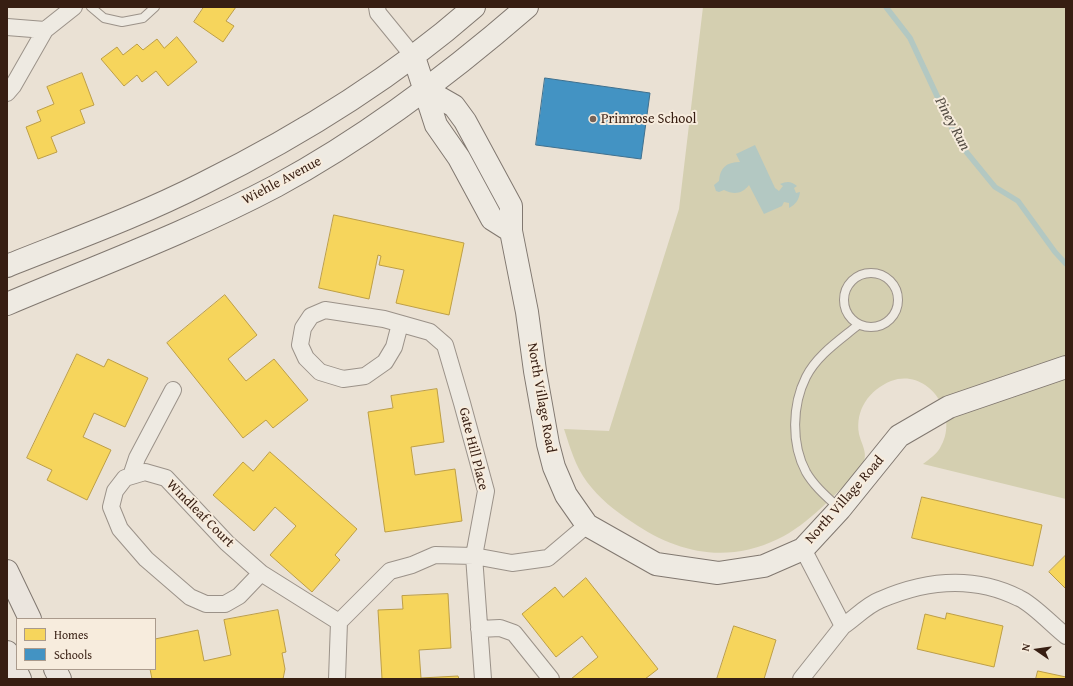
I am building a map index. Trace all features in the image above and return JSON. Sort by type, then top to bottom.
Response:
[{"type":"main road","points":[[7,266],[142,212],[201,185],[302,130],[414,57],[474,7]]},
{"type":"main road","name":"Wiehle Avenue","points":[[7,304],[179,232],[276,186],[324,158],[426,90],[527,7]]},
{"type":"main road","points":[[414,57],[426,90]]},
{"type":"main road","name":"North Village Road","points":[[426,90],[454,106],[465,121],[511,206],[511,231],[527,312],[534,371],[548,444],[554,467],[566,495],[587,525],[656,564],[718,573],[764,566],[803,549],[840,509],[899,436],[949,406],[1066,367]]},
{"type":"main road","points":[[7,571],[30,618]]},
{"type":"main road","points":[[7,652],[20,679]]},
{"type":"main road","points":[[56,670],[60,679]]},
{"type":"street","points":[[7,93],[13,86],[45,30],[74,7]]},
{"type":"street","points":[[377,7],[378,13],[414,57]]},
{"type":"street","points":[[7,27],[45,30]]},
{"type":"street","name":"Gate Hill Place","points":[[400,324],[394,347],[385,362],[365,376],[344,379],[320,372],[306,358],[300,345],[303,328],[311,316],[325,310],[384,319],[430,332],[444,345],[462,403],[486,491],[474,556],[483,679]]},
{"type":"street","points":[[173,390],[137,458],[131,476],[125,478],[115,491],[110,507],[120,528],[146,559],[190,597],[206,604],[225,604],[239,596],[261,573]]},
{"type":"street","name":"Windleaf Court","points":[[131,476],[145,472],[166,478],[227,543],[261,573],[339,622]]},
{"type":"street","points":[[337,679],[339,622],[390,570],[412,565],[435,555],[474,556],[512,563],[548,558],[587,525]]},
{"type":"street","points":[[803,549],[843,626]]},
{"type":"street","points":[[803,678],[843,626],[879,600],[939,582],[969,583],[993,588],[1020,598],[1066,636]]},
{"type":"street","points":[[480,630],[500,628],[514,633],[550,679]]},
{"type":"lane","points":[[91,7],[104,18],[122,22],[143,18],[155,7]]},
{"type":"lane","points":[[870,273],[884,276],[894,286],[898,300],[895,314],[886,324],[872,328],[858,325],[848,315],[844,302],[847,288],[857,277],[870,273]]},
{"type":"lane","points":[[840,509],[821,492],[806,472],[799,454],[795,427],[797,404],[806,376],[821,356],[858,325]]},
{"type":"shaded area","points":[[703,7],[1066,7],[1066,499],[923,464],[940,448],[945,435],[946,422],[943,409],[937,397],[928,387],[917,381],[905,379],[891,381],[883,385],[870,395],[865,402],[859,417],[858,425],[865,455],[861,469],[811,517],[789,533],[759,547],[721,553],[702,552],[684,548],[649,533],[632,522],[602,499],[587,482],[576,463],[564,429],[609,431],[679,209]]},
{"type":"water","points":[[755,145],[775,188],[779,191],[783,186],[780,184],[787,182],[791,182],[797,186],[794,188],[796,193],[800,192],[798,200],[789,208],[789,203],[784,202],[782,206],[764,214],[749,185],[738,193],[731,193],[724,190],[719,192],[716,191],[714,185],[719,181],[722,169],[731,163],[740,162],[736,154]]},
{"type":"building: Homes","points":[[204,7],[236,7],[226,21],[234,26],[223,42],[194,22]]},
{"type":"building: Homes","points":[[177,37],[197,62],[168,86],[156,71],[142,82],[137,75],[124,86],[101,59],[117,47],[123,55],[137,44],[143,50],[157,39],[164,48]]},
{"type":"building: Homes","points":[[82,73],[94,105],[80,110],[85,123],[51,137],[57,152],[38,159],[26,127],[41,121],[37,111],[54,104],[47,87]]},
{"type":"building: Homes","points":[[334,215],[464,243],[449,315],[396,303],[404,270],[379,265],[381,256],[378,255],[369,299],[319,288]]},
{"type":"building: Homes","points":[[225,295],[257,335],[228,359],[246,381],[274,359],[308,400],[273,428],[266,420],[243,438],[167,343]]},
{"type":"building: Homes","points":[[77,354],[104,367],[108,359],[148,378],[125,427],[94,413],[83,437],[111,450],[87,500],[47,480],[52,470],[27,458]]},
{"type":"building: Homes","points":[[437,389],[444,442],[411,447],[415,475],[455,469],[462,521],[385,532],[368,412],[393,408],[391,396]]},
{"type":"building: Homes","points":[[270,452],[357,529],[335,555],[340,560],[312,592],[270,555],[296,526],[275,507],[254,531],[213,495],[243,462],[253,471]]},
{"type":"building: Homes","points":[[922,497],[1042,525],[1033,566],[912,538]]},
{"type":"building: Homes","points":[[1066,555],[1066,589],[1049,572]]},
{"type":"building: Homes","points":[[586,578],[658,669],[645,679],[571,679],[598,657],[582,636],[556,657],[522,614],[555,587],[563,597]]},
{"type":"building: Homes","points":[[448,594],[451,648],[419,650],[421,678],[458,676],[459,679],[382,679],[378,610],[403,609],[402,596]]},
{"type":"building: Homes","points":[[278,610],[286,652],[282,653],[285,669],[283,679],[152,679],[150,670],[156,670],[156,639],[198,630],[204,661],[231,655],[224,620]]},
{"type":"building: Homes","points":[[947,613],[1003,626],[994,667],[917,649],[925,614],[945,619]]},
{"type":"building: Homes","points":[[734,626],[776,640],[764,679],[717,679]]},
{"type":"building: Homes","points":[[1038,671],[1066,677],[1066,679],[1036,679]]},
{"type":"building: Schools","name":"Primrose School","points":[[545,78],[650,93],[641,159],[536,145]]},
{"type":"waterway","name":"Piney Run","points":[[886,7],[910,38],[959,143],[995,187],[1018,201],[1055,252],[1066,264]]},
{"type":"place","name":"Primrose School","points":[[593,119]]}]
